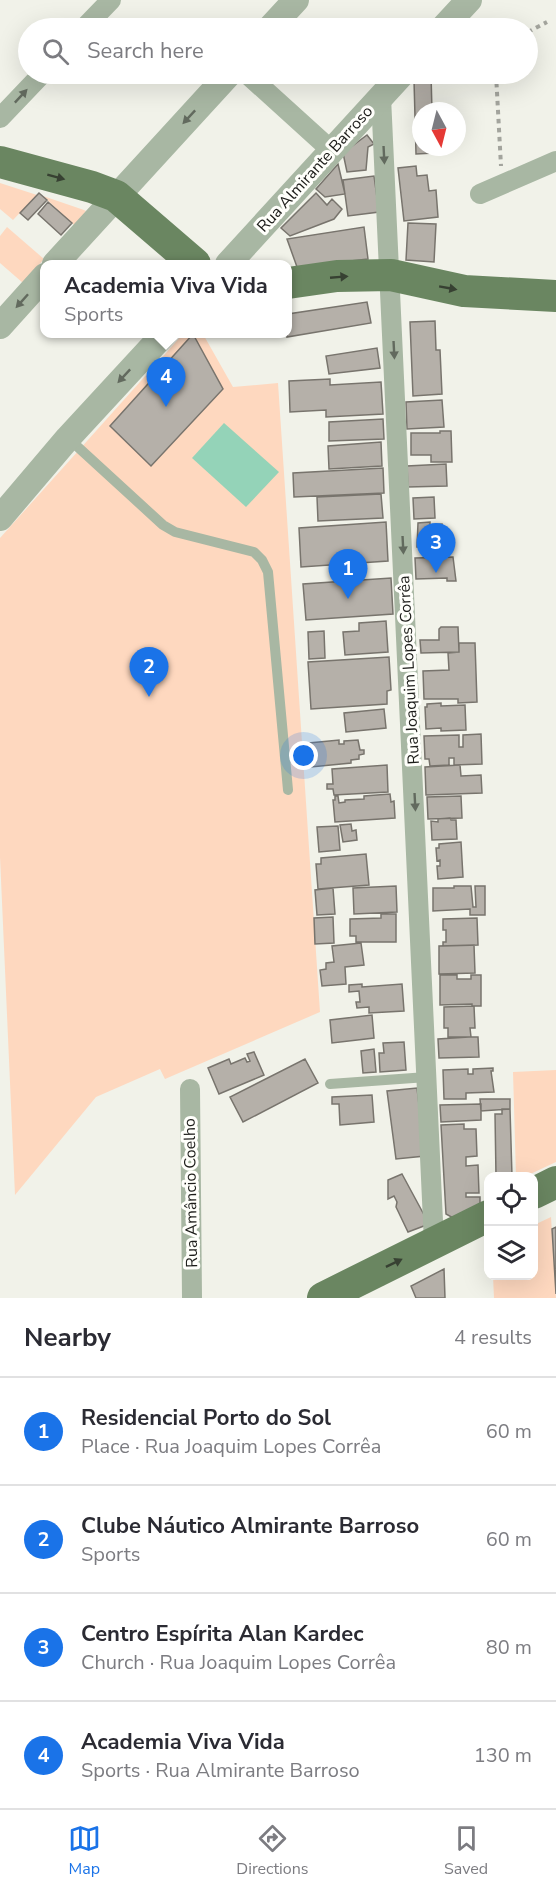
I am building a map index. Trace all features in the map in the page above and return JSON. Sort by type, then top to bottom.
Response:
[{"type":"main road","points":[[0,162],[92,187],[116,196],[190,260]]},
{"type":"main road","points":[[292,282],[337,276],[391,275],[464,291],[556,296]]},
{"type":"main road","points":[[538,1191],[556,1182]]},
{"type":"main road","points":[[323,1298],[360,1284],[484,1218]]},
{"type":"street","points":[[94,18],[111,0]]},
{"type":"street","points":[[280,18],[297,0]]},
{"type":"street","points":[[452,18],[469,0]]},
{"type":"street","points":[[0,118],[32,84]]},
{"type":"street","points":[[59,260],[220,84]]},
{"type":"street","points":[[258,84],[332,151]]},
{"type":"street","name":"Rua Almirante Barroso","points":[[232,260],[393,84]]},
{"type":"street","name":"Rua Joaquim Lopes Corrêa","points":[[381,97],[434,1243]]},
{"type":"street","points":[[480,194],[556,161]]},
{"type":"street","points":[[0,326],[40,282]]},
{"type":"street","points":[[0,518],[68,438],[159,338]]},
{"type":"street","name":"Rua Amâncio Coelho","points":[[190,1089],[192,1298]]},
{"type":"lane","points":[[68,438],[163,525],[175,531],[254,552],[262,560],[268,572],[288,790]]},
{"type":"lane","points":[[330,1084],[427,1077]]},
{"type":"path","points":[[538,27],[547,22]]},
{"type":"path","points":[[497,84],[502,185]]},
{"type":"shaded area","points":[[0,183],[37,195],[13,220],[0,209]]},
{"type":"shaded area","points":[[43,196],[84,210],[86,211],[75,226]]},
{"type":"shaded area","points":[[7,227],[44,259],[40,260],[40,264],[23,283],[0,263],[0,236]]},
{"type":"shaded area","points":[[179,338],[205,338],[233,387],[278,383],[320,1012],[165,1079],[160,1069],[96,1097],[15,1195],[0,857],[0,538]]},
{"type":"shaded area","points":[[224,423],[279,472],[246,507],[192,458]]},
{"type":"shaded area","points":[[556,1070],[556,1162],[535,1172],[516,1172],[513,1072]]},
{"type":"shaded area","points":[[551,1217],[556,1298],[494,1298],[493,1280],[538,1280],[538,1223]]},
{"type":"building","points":[[414,84],[431,84],[432,102],[415,102]]},
{"type":"building","points":[[367,135],[374,144],[368,147],[366,170],[347,172],[343,153]]},
{"type":"building","points":[[338,164],[345,194],[325,197],[316,189]]},
{"type":"building","points":[[416,166],[417,176],[427,175],[429,191],[436,190],[438,217],[404,221],[398,168]]},
{"type":"building","points":[[374,176],[379,212],[348,216],[343,180]]},
{"type":"building","points":[[39,193],[47,200],[28,220],[20,213]]},
{"type":"building","points":[[316,193],[327,205],[332,199],[342,209],[334,219],[290,236],[281,228]]},
{"type":"building","points":[[48,202],[72,223],[61,235],[38,214]]},
{"type":"building","points":[[408,223],[436,224],[434,262],[406,260]]},
{"type":"building","points":[[364,227],[368,259],[297,267],[287,239]]},
{"type":"building","points":[[367,302],[371,323],[292,336],[292,313]]},
{"type":"building","points":[[435,321],[436,350],[440,350],[442,394],[413,396],[410,322]]},
{"type":"building","points":[[189,338],[195,338],[223,389],[151,466],[110,426]]},
{"type":"building","points":[[377,348],[380,368],[329,374],[326,356]]},
{"type":"building","points":[[330,379],[330,385],[381,382],[383,414],[326,417],[326,410],[290,412],[289,381]]},
{"type":"building","points":[[442,400],[444,427],[407,429],[406,402]]},
{"type":"building","points":[[383,419],[384,439],[329,441],[329,422]]},
{"type":"building","points":[[440,431],[451,431],[452,462],[431,462],[431,455],[411,455],[411,433],[440,433]]},
{"type":"building","points":[[381,442],[382,466],[329,469],[328,446]]},
{"type":"building","points":[[446,464],[447,486],[408,487],[407,466]]},
{"type":"building","points":[[383,468],[384,493],[294,497],[293,473]]},
{"type":"building","points":[[381,494],[383,518],[318,521],[317,497]]},
{"type":"building","points":[[434,497],[435,518],[414,519],[413,498]]},
{"type":"building","points":[[386,522],[388,561],[301,567],[299,528]]},
{"type":"building","points":[[430,522],[430,525],[442,524],[442,532],[446,532],[447,544],[417,547],[418,523]]},
{"type":"building","points":[[453,557],[456,581],[447,581],[447,578],[416,579],[415,558]]},
{"type":"building","points":[[391,578],[393,614],[306,620],[303,584]]},
{"type":"building","points":[[386,621],[388,652],[345,655],[343,632],[359,631],[359,623]]},
{"type":"building","points":[[441,627],[458,627],[459,652],[421,653],[420,640],[439,640]]},
{"type":"building","points":[[324,631],[325,658],[309,659],[308,632]]},
{"type":"building","points":[[459,643],[475,643],[477,702],[458,703],[458,699],[424,699],[423,671],[449,670],[448,653],[459,652]]},
{"type":"building","points":[[389,657],[391,690],[387,691],[387,704],[311,709],[308,662]]},
{"type":"building","points":[[441,703],[441,706],[465,705],[466,730],[426,729],[425,707],[427,704]]},
{"type":"building","points":[[384,709],[386,728],[346,732],[344,713]]},
{"type":"building","points":[[481,734],[482,764],[454,765],[454,758],[449,758],[449,765],[430,766],[429,759],[425,759],[424,736],[459,735],[459,747],[463,747],[463,735]]},
{"type":"building","points":[[339,740],[339,744],[344,744],[344,741],[358,740],[360,750],[364,750],[364,754],[359,755],[359,759],[351,760],[351,763],[311,767],[309,743]]},
{"type":"building","points":[[387,765],[388,792],[334,795],[333,789],[327,789],[327,784],[333,784],[332,769]]},
{"type":"building","points":[[460,765],[461,776],[481,775],[482,793],[426,795],[425,767]]},
{"type":"building","points":[[390,794],[391,802],[394,801],[395,818],[335,822],[333,800],[335,796],[338,796],[339,803],[345,800],[364,799],[364,796]]},
{"type":"building","points":[[461,796],[462,818],[428,819],[427,797]]},
{"type":"building","points":[[438,819],[456,820],[457,839],[432,840],[431,821],[438,822]]},
{"type":"building","points":[[351,824],[352,831],[356,830],[357,840],[343,842],[340,825]]},
{"type":"building","points":[[338,826],[340,850],[319,852],[317,827]]},
{"type":"building","points":[[461,842],[463,877],[438,879],[437,866],[440,866],[440,860],[437,861],[436,848],[439,848],[439,844]]},
{"type":"building","points":[[366,854],[369,885],[318,889],[316,864],[321,864],[321,858]]},
{"type":"building","points":[[396,886],[397,912],[354,914],[353,888]]},
{"type":"building","points":[[454,886],[471,886],[473,907],[476,907],[475,886],[485,886],[485,915],[470,915],[470,909],[433,911],[433,888],[454,888]]},
{"type":"building","points":[[333,888],[335,914],[317,915],[315,890]]},
{"type":"building","points":[[381,914],[396,914],[396,942],[356,942],[356,936],[350,936],[350,919],[381,918]]},
{"type":"building","points":[[333,917],[334,943],[315,944],[314,918]]},
{"type":"building","points":[[477,918],[478,945],[443,946],[443,942],[446,942],[446,930],[443,930],[443,919]]},
{"type":"building","points":[[361,943],[364,965],[345,967],[346,984],[322,986],[320,970],[326,969],[326,963],[334,962],[332,946]]},
{"type":"building","points":[[474,945],[475,973],[439,974],[439,946]]},
{"type":"building","points":[[440,975],[457,975],[457,979],[471,979],[471,975],[481,975],[481,1006],[440,1005]]},
{"type":"building","points":[[362,984],[362,987],[402,984],[404,1011],[369,1013],[369,1007],[357,1008],[356,1002],[360,1002],[359,991],[349,992],[349,985]]},
{"type":"building","points":[[474,1006],[475,1028],[470,1028],[471,1037],[448,1037],[448,1028],[444,1028],[444,1007]]},
{"type":"building","points":[[372,1015],[374,1038],[332,1043],[330,1020]]},
{"type":"building","points":[[478,1037],[479,1057],[439,1058],[438,1039]]},
{"type":"building","points":[[404,1042],[406,1070],[380,1072],[379,1053],[384,1053],[383,1043]]},
{"type":"building","points":[[374,1049],[376,1072],[363,1073],[361,1051]]},
{"type":"building","points":[[254,1052],[264,1075],[219,1094],[208,1068],[229,1059],[231,1064],[245,1058],[247,1062],[250,1061],[247,1054]]},
{"type":"building","points":[[305,1059],[318,1083],[243,1122],[230,1097]]},
{"type":"building","points":[[493,1068],[491,1071],[494,1092],[466,1093],[466,1099],[444,1099],[443,1070],[468,1069],[468,1074],[473,1074],[473,1069]]},
{"type":"building","points":[[417,1088],[425,1156],[396,1159],[387,1091]]},
{"type":"building","points":[[372,1095],[374,1122],[340,1125],[339,1104],[332,1104],[332,1097]]},
{"type":"building","points":[[480,1099],[510,1099],[510,1109],[481,1111]]},
{"type":"building","points":[[481,1104],[481,1120],[441,1122],[440,1105]]},
{"type":"building","points":[[502,1109],[510,1109],[512,1172],[496,1172],[495,1114],[502,1114]]},
{"type":"building","points":[[464,1124],[464,1129],[476,1129],[477,1156],[466,1157],[466,1166],[478,1165],[479,1193],[466,1193],[466,1197],[480,1197],[480,1207],[455,1219],[446,1214],[441,1125]]},
{"type":"building","points":[[402,1174],[429,1224],[408,1232],[396,1207],[397,1202],[394,1196],[388,1199],[388,1180]]},
{"type":"building","points":[[556,1227],[556,1294],[552,1229]]},
{"type":"building","points":[[444,1269],[445,1298],[416,1298],[411,1286]]},
{"type":"place","name":"Academia Viva Vida","points":[[166,407]]},
{"type":"place","name":"Centro Espírita Alan Kardec","points":[[436,573]]},
{"type":"place","name":"Residencial Porto do Sol","points":[[348,599]]},
{"type":"place","name":"Clube Náutico Almirante Barroso","points":[[149,697]]}]
